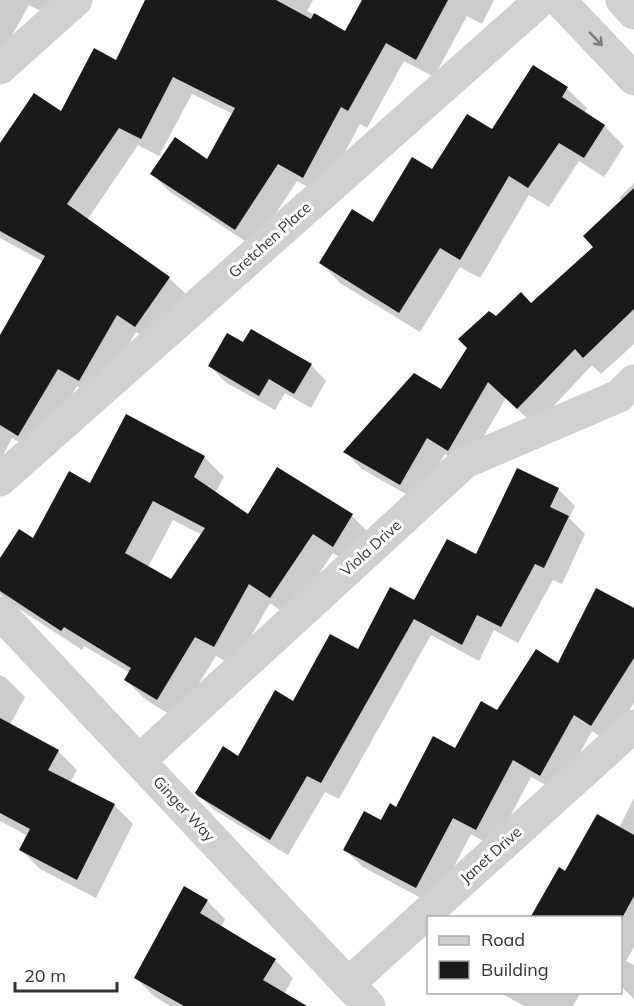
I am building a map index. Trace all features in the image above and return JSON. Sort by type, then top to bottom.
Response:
[{"type":"street","points":[[0,69],[76,0]]},
{"type":"street","name":"Gretchen Place","points":[[0,480],[541,0]]},
{"type":"street","points":[[559,0],[634,79]]},
{"type":"street","points":[[622,0],[634,13]]},
{"type":"street","name":"Viola Drive","points":[[139,761],[465,462],[619,396],[634,381]]},
{"type":"street","name":"Ginger Way","points":[[0,613],[358,995]]},
{"type":"street","name":"Janet Drive","points":[[439,916],[634,726]]},
{"type":"street","name":"Janet Drive","points":[[358,995],[427,928]]},
{"type":"building","points":[[145,0],[276,0],[311,19],[314,13],[345,31],[362,0],[448,0],[416,60],[386,43],[348,111],[341,107],[303,178],[278,164],[235,230],[150,174],[175,137],[207,159],[235,108],[173,77],[141,139],[119,128],[67,204],[170,277],[135,327],[117,315],[79,381],[58,369],[18,436],[0,425],[0,335],[45,256],[0,231],[0,143],[34,93],[61,111],[94,48],[116,60]]},
{"type":"building","points":[[533,65],[568,87],[562,97],[605,125],[584,158],[559,143],[528,188],[509,176],[460,260],[440,248],[399,313],[319,263],[352,209],[373,222],[412,157],[432,169],[467,114],[492,129]]},
{"type":"building","points":[[634,188],[634,309],[583,358],[575,349],[517,409],[488,382],[448,451],[427,438],[400,485],[343,452],[414,373],[441,389],[467,348],[458,339],[489,311],[496,316],[521,292],[531,303],[593,247],[583,236]]},
{"type":"building","points":[[251,329],[312,364],[294,394],[269,379],[259,396],[208,366],[227,333],[243,342]]},
{"type":"building","points":[[126,414],[205,456],[194,477],[248,514],[277,467],[353,514],[333,547],[313,534],[270,598],[249,584],[214,647],[195,637],[157,700],[124,680],[131,668],[64,627],[61,631],[0,591],[0,558],[19,529],[33,538],[69,471],[90,483]],"holes":[[[153,501],[205,528],[171,579],[125,553]]]},
{"type":"building","points":[[517,468],[559,488],[550,507],[569,516],[544,568],[535,564],[501,627],[477,615],[462,645],[414,619],[321,783],[307,776],[270,840],[198,796],[195,793],[223,746],[238,756],[275,690],[293,701],[330,634],[358,649],[390,587],[414,600],[447,539],[476,554]]},
{"type":"building","points":[[596,588],[634,608],[634,658],[591,726],[574,715],[540,776],[513,760],[476,830],[453,818],[416,888],[343,850],[364,811],[381,820],[390,803],[396,807],[433,736],[455,748],[481,701],[497,710],[536,649],[558,663]]},
{"type":"building","points":[[0,718],[59,750],[48,770],[115,804],[77,880],[19,850],[30,829],[0,813]]},
{"type":"building","points":[[597,814],[634,835],[634,896],[622,918],[622,916],[531,916],[559,867],[565,871]]},
{"type":"building","points":[[184,886],[208,900],[200,913],[276,959],[263,980],[307,1006],[184,1006],[134,978]]}]
